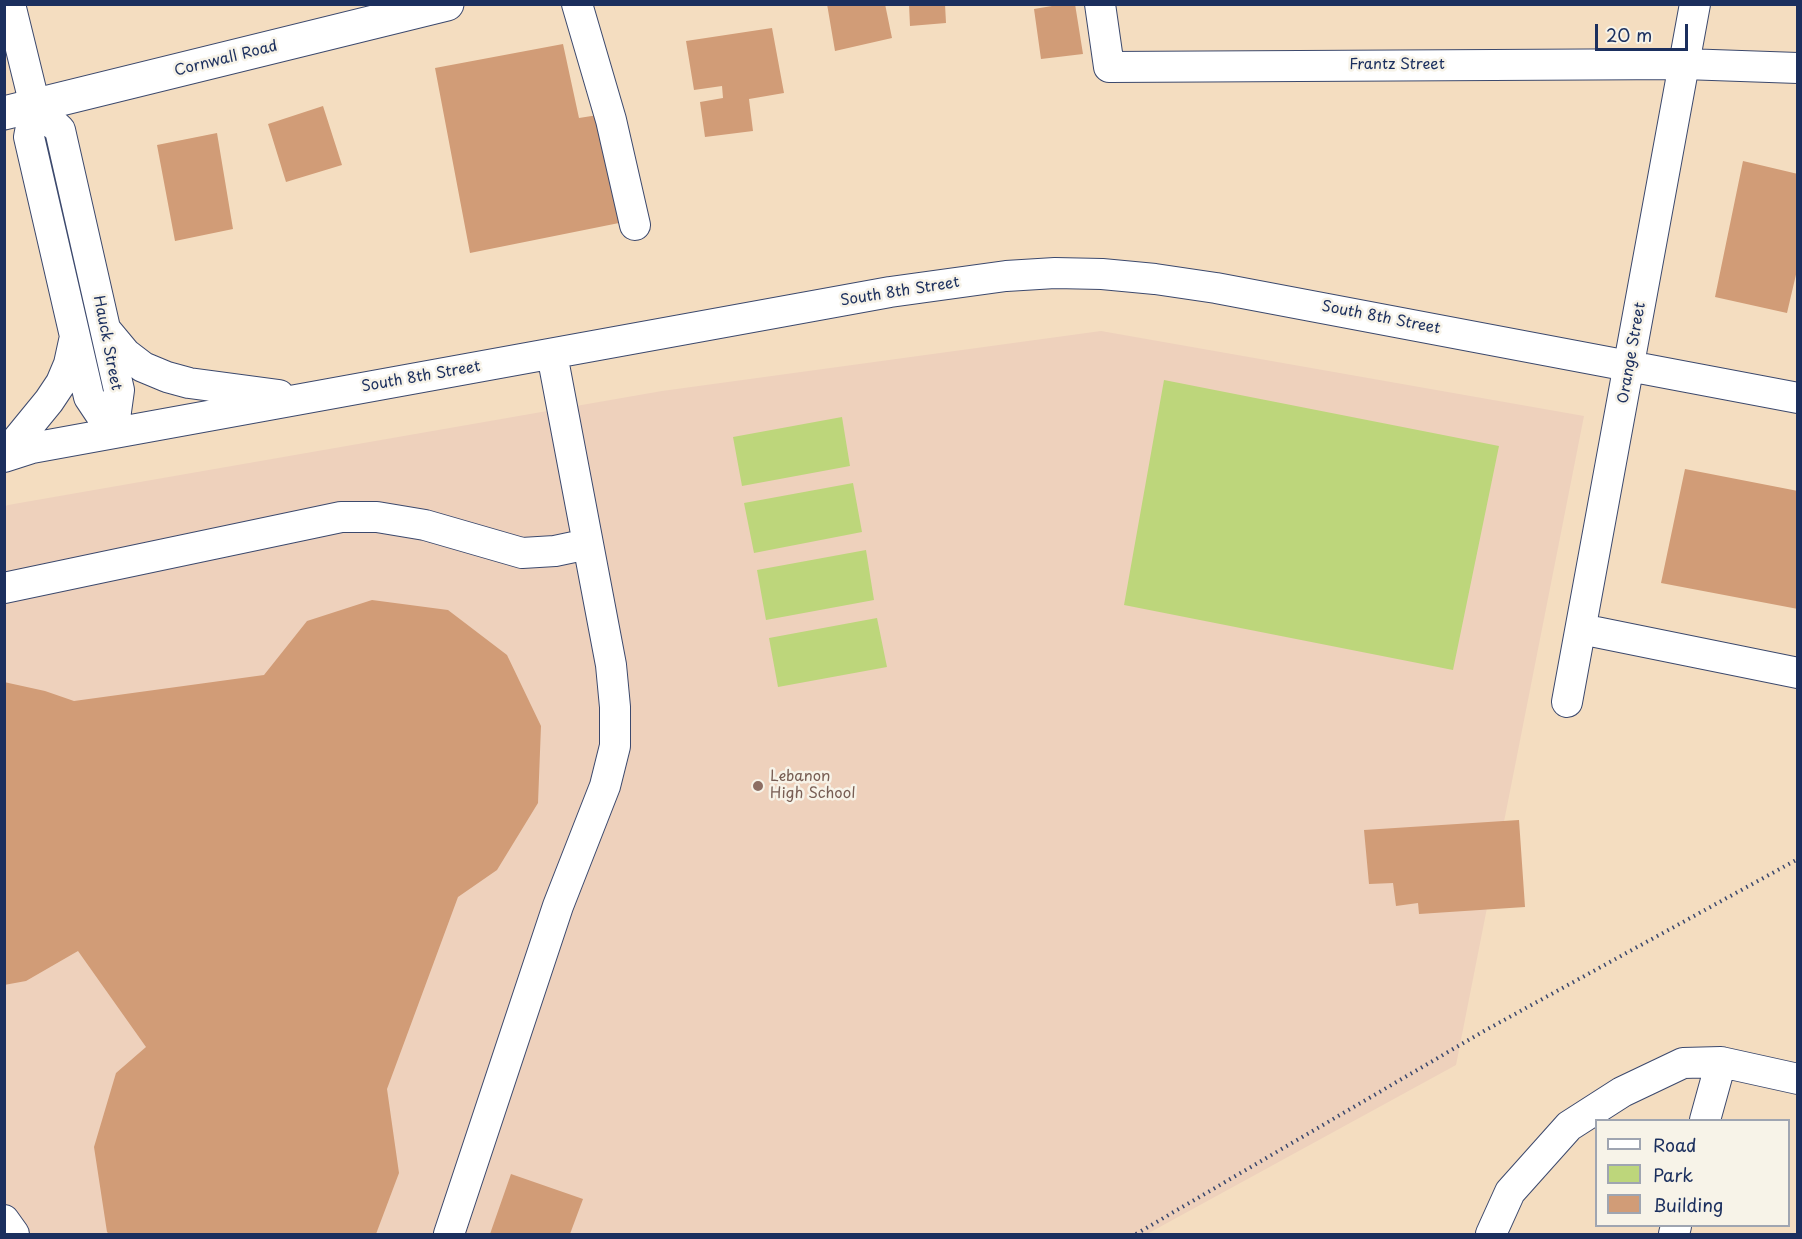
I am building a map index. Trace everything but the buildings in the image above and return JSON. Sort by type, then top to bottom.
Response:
[{"type":"main road","name":"Cornwall Road","points":[[20,110],[398,10],[447,4]]},
{"type":"street","name":"Hauck Street","points":[[10,4],[20,110],[30,137],[88,397],[112,433]]},
{"type":"street","points":[[577,4],[611,120],[635,225]]},
{"type":"street","name":"Frantz Street","points":[[1100,4],[1109,67],[1684,64],[1797,68]]},
{"type":"street","name":"Orange Street","points":[[1567,702],[1695,4]]},
{"type":"street","name":"Hauck Street","points":[[20,110],[60,130],[119,390],[112,433]]},
{"type":"street","name":"South 8th Street","points":[[4,456],[32,448],[112,433],[900,291],[1006,276],[1055,273],[1113,274],[1216,288],[1797,398]]},
{"type":"street","points":[[105,329],[126,354],[143,367],[167,378],[189,383],[306,398]]},
{"type":"street","points":[[4,456],[61,383],[69,364],[75,338]]},
{"type":"street","points":[[449,1234],[558,906],[605,786],[615,746],[615,707],[611,664],[552,354]]},
{"type":"street","points":[[4,588],[341,517],[377,517],[425,525],[522,553],[555,551],[588,544]]},
{"type":"street","points":[[1581,629],[1797,673]]},
{"type":"street","points":[[1705,1119],[1721,1062]]},
{"type":"street","points":[[1491,1234],[1510,1192],[1569,1126],[1622,1092],[1683,1063],[1721,1062],[1797,1079]]},
{"type":"street","points":[[4,1220],[15,1234]]},
{"type":"path","points":[[1137,1234],[1484,1031],[1797,859]]},
{"type":"shaded area","name":"Lebanon High School","points":[[1101,331],[1584,416],[1456,1065],[1147,1234],[5,1234],[4,507],[662,391]]},
{"type":"green space","points":[[1164,380],[1499,446],[1453,670],[1124,605]]},
{"type":"green space","points":[[842,417],[850,466],[742,486],[733,437]]},
{"type":"green space","points":[[853,483],[862,532],[754,553],[744,503]]},
{"type":"green space","points":[[866,550],[874,600],[766,620],[757,570]]},
{"type":"green space","points":[[877,618],[887,667],[778,687],[769,638]]},
{"type":"place","name":"Lebanon High School","points":[[758,786]]}]
